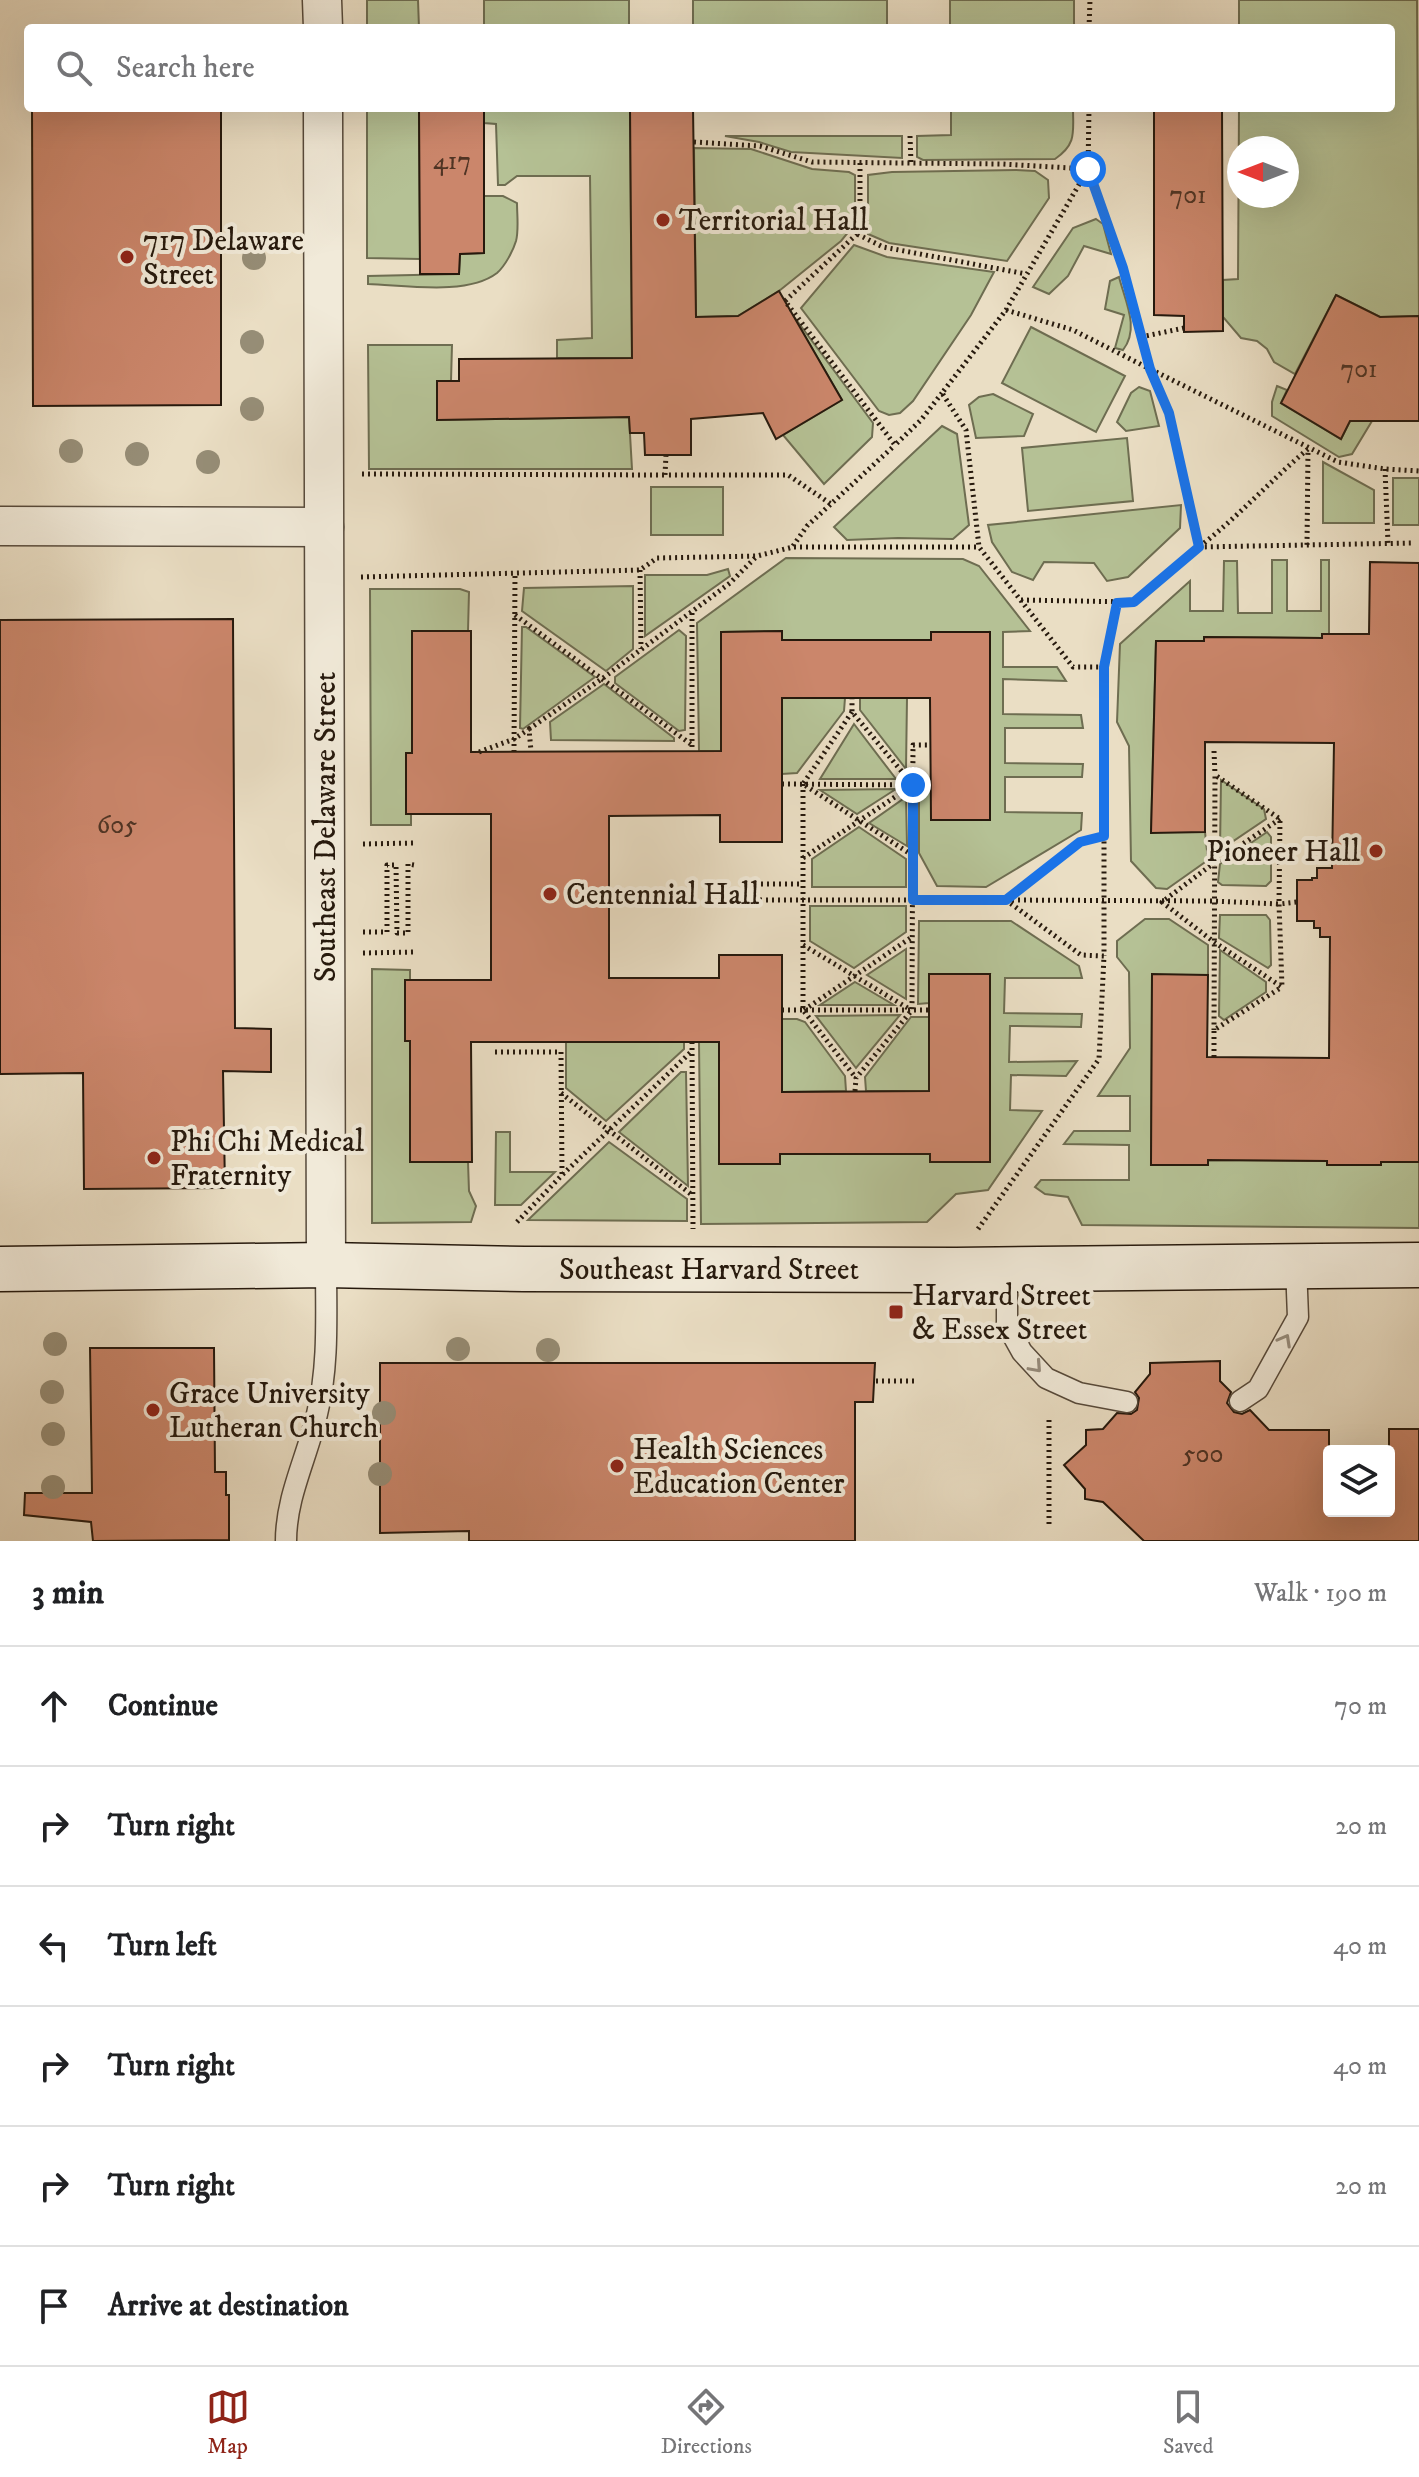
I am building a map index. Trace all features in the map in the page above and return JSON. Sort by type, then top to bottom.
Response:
[{"type":"street","points":[[322,0],[323,24]]},
{"type":"street","name":"Southeast Delaware Street","points":[[323,112],[326,1265]]},
{"type":"street","points":[[0,526],[324,527]]},
{"type":"street","name":"Southeast Harvard Street","points":[[0,1269],[326,1265],[511,1269],[1007,1270],[1419,1265]]},
{"type":"lane","name":"Southeast Delaware Street","points":[[286,1541],[290,1501],[322,1390],[326,1265]]},
{"type":"lane","points":[[1240,1401],[1258,1389],[1298,1317],[1296,1266]]},
{"type":"lane","points":[[1007,1270],[1007,1325],[1022,1352],[1046,1378],[1079,1393],[1127,1402]]},
{"type":"path","points":[[1089,24],[1090,0]]},
{"type":"path","points":[[1089,112],[1088,169],[1123,268],[1150,369],[1169,413],[1199,547]]},
{"type":"path","points":[[910,136],[911,163]]},
{"type":"path","points":[[694,142],[760,146],[812,162],[1002,164],[1088,169]]},
{"type":"path","points":[[860,163],[860,220],[857,234],[785,301],[895,445]]},
{"type":"path","points":[[793,547],[807,526],[921,420],[1006,310],[1088,169]]},
{"type":"path","points":[[857,234],[883,247],[1026,274]]},
{"type":"path","points":[[1006,310],[1073,330],[1338,462],[1419,471]]},
{"type":"path","points":[[1141,337],[1184,328]]},
{"type":"path","points":[[942,393],[966,430],[979,547],[1073,667],[1104,667]]},
{"type":"path","points":[[1307,545],[1308,449]]},
{"type":"path","points":[[1021,600],[1134,602],[1230,523],[1272,479],[1308,449]]},
{"type":"path","points":[[665,475],[666,455]]},
{"type":"path","points":[[1385,469],[1388,543]]},
{"type":"path","points":[[360,474],[788,475],[831,504]]},
{"type":"path","points":[[1199,547],[1413,543]]},
{"type":"path","points":[[360,577],[640,570],[657,558],[757,556],[793,547],[979,547]]},
{"type":"path","points":[[479,752],[514,739],[603,678],[730,583],[757,556]]},
{"type":"path","points":[[640,570],[641,650]]},
{"type":"path","points":[[514,752],[515,574]]},
{"type":"path","points":[[975,1233],[1099,1059],[1104,956],[1104,667],[1117,603]]},
{"type":"path","points":[[515,615],[603,678],[692,748],[692,612]]},
{"type":"path","points":[[852,698],[852,712],[803,784],[801,900],[803,1010],[856,1078]]},
{"type":"path","points":[[852,712],[913,785]]},
{"type":"path","points":[[529,729],[531,751]]},
{"type":"path","points":[[855,1091],[856,1078],[912,1010],[913,745],[931,745]]},
{"type":"path","points":[[1214,751],[1214,1057]]},
{"type":"path","points":[[1215,775],[1280,819]]},
{"type":"path","points":[[782,784],[913,785]]},
{"type":"path","points":[[803,784],[913,856]]},
{"type":"path","points":[[803,858],[913,785]]},
{"type":"path","points":[[1162,902],[1280,819]]},
{"type":"path","points":[[1280,819],[1282,987]]},
{"type":"path","points":[[1006,900],[1080,842],[1104,836]]},
{"type":"path","points":[[362,844],[414,843]]},
{"type":"path","points":[[362,932],[387,932],[387,865],[396,865],[397,933],[408,933],[408,864],[414,865]]},
{"type":"path","points":[[749,884],[803,884]]},
{"type":"path","points":[[706,900],[1297,902]]},
{"type":"path","points":[[1006,900],[1081,955],[1104,956]]},
{"type":"path","points":[[1162,902],[1214,942],[1282,987]]},
{"type":"path","points":[[803,1010],[913,937]]},
{"type":"path","points":[[803,944],[912,1010]]},
{"type":"path","points":[[362,953],[414,952]]},
{"type":"path","points":[[1214,1030],[1282,987]]},
{"type":"path","points":[[782,1010],[929,1010]]},
{"type":"path","points":[[692,1042],[693,1231]]},
{"type":"path","points":[[517,1222],[692,1051]]},
{"type":"path","points":[[495,1052],[561,1052],[562,1175]]},
{"type":"path","points":[[561,1093],[693,1196]]},
{"type":"path","points":[[876,1381],[917,1381]]},
{"type":"path","points":[[1049,1418],[1049,1524]]},
{"type":"green space","points":[[367,0],[418,0],[419,24],[367,24]]},
{"type":"green space","points":[[484,0],[629,0],[629,24],[484,24]]},
{"type":"green space","points":[[693,0],[887,0],[887,24],[693,24]]},
{"type":"green space","points":[[950,0],[1074,0],[1074,24],[950,24]]},
{"type":"green space","points":[[1239,0],[1417,0],[1419,316],[1380,317],[1336,295],[1295,374],[1274,362],[1267,349],[1257,341],[1241,338],[1223,317],[1223,280],[1238,279],[1238,208],[1299,208],[1299,136],[1239,136],[1239,112],[1395,112],[1395,24],[1239,24]]},
{"type":"green space","points":[[367,112],[419,112],[420,259],[367,258]]},
{"type":"green space","points":[[484,112],[630,112],[632,358],[557,358],[557,340],[592,338],[590,176],[517,176],[505,185],[498,185],[496,124],[484,123]]},
{"type":"green space","points":[[951,112],[1073,112],[1070,143],[1055,159],[923,160],[917,157],[917,136],[951,135]]},
{"type":"green space","points":[[725,136],[902,136],[902,158],[791,152]]},
{"type":"green space","points":[[694,148],[751,149],[812,169],[849,172],[855,175],[855,224],[841,241],[779,291],[738,316],[696,317]]},
{"type":"green space","points":[[1035,171],[1048,180],[1049,198],[1007,261],[889,243],[868,234],[868,175]]},
{"type":"green space","points":[[484,196],[503,196],[517,203],[516,241],[497,273],[469,285],[452,287],[368,284],[368,276],[459,274],[460,254],[484,253]]},
{"type":"green space","points":[[1096,219],[1103,224],[1111,254],[1084,246],[1068,276],[1049,294],[1033,287],[1073,228]]},
{"type":"green space","points":[[854,245],[887,257],[994,272],[971,315],[913,401],[900,413],[889,415],[879,411],[801,308]]},
{"type":"green space","points":[[1119,277],[1131,324],[1128,342],[1123,350],[1115,348],[1124,315],[1105,309],[1110,281]]},
{"type":"green space","points":[[792,314],[873,423],[872,437],[824,484],[783,435],[842,400]]},
{"type":"green space","points":[[1031,327],[1125,376],[1096,432],[1002,383]]},
{"type":"green space","points":[[368,345],[452,345],[451,381],[438,420],[629,417],[632,469],[369,469]]},
{"type":"green space","points":[[1277,386],[1287,390],[1281,403],[1341,439],[1350,421],[1372,421],[1352,454],[1339,457],[1272,416]]},
{"type":"green space","points":[[1139,387],[1150,391],[1159,426],[1126,431],[1117,422],[1131,393]]},
{"type":"green space","points":[[993,394],[1033,414],[1024,436],[976,438],[969,405],[979,397]]},
{"type":"green space","points":[[942,426],[957,434],[969,525],[953,539],[847,540],[834,527]]},
{"type":"green space","points":[[1127,438],[1133,501],[1028,511],[1022,448]]},
{"type":"green space","points":[[1323,462],[1374,490],[1374,523],[1323,523]]},
{"type":"green space","points":[[1393,478],[1419,478],[1419,525],[1393,525]]},
{"type":"green space","points":[[651,487],[723,487],[723,535],[651,535]]},
{"type":"green space","points":[[1181,505],[1180,528],[1128,577],[1107,581],[1094,563],[1044,562],[1033,580],[1012,572],[992,542],[988,525]]},
{"type":"green space","points":[[786,558],[963,559],[979,566],[1030,631],[1003,632],[1003,667],[1057,667],[1066,681],[1003,679],[1003,714],[1081,715],[1083,728],[1005,728],[1005,763],[1083,764],[1082,777],[1005,777],[1005,812],[1082,813],[1081,830],[986,887],[937,886],[919,853],[919,791],[931,790],[932,820],[990,820],[989,632],[931,640],[782,640],[781,631],[722,632],[721,751],[699,751],[697,623]]},
{"type":"green space","points":[[1272,560],[1287,560],[1287,611],[1321,611],[1321,560],[1329,560],[1329,634],[1322,634],[1322,638],[1205,637],[1204,641],[1156,641],[1151,832],[1205,832],[1208,860],[1167,889],[1156,888],[1131,861],[1129,746],[1117,722],[1120,644],[1190,581],[1190,611],[1223,611],[1224,561],[1237,561],[1238,613],[1272,613]]},
{"type":"green space","points":[[728,569],[730,576],[645,636],[645,575],[707,575]]},
{"type":"green space","points":[[633,586],[633,649],[606,671],[522,611],[524,588]]},
{"type":"green space","points":[[370,589],[460,589],[469,592],[468,631],[412,631],[412,753],[406,754],[406,814],[411,814],[411,825],[371,825]]},
{"type":"green space","points":[[522,627],[595,677],[523,729],[520,728]]},
{"type":"green space","points":[[679,630],[686,636],[685,730],[679,731],[615,683],[615,677]]},
{"type":"green space","points":[[604,684],[674,741],[551,740],[550,722]]},
{"type":"green space","points":[[782,698],[845,698],[844,711],[797,773],[782,774]]},
{"type":"green space","points":[[860,698],[907,698],[906,769],[860,710]]},
{"type":"green space","points":[[854,724],[896,779],[820,779]]},
{"type":"green space","points":[[1221,780],[1264,809],[1266,819],[1220,850]]},
{"type":"green space","points":[[896,789],[857,814],[820,790]]},
{"type":"green space","points":[[906,797],[907,846],[869,823]]},
{"type":"green space","points":[[859,827],[906,859],[906,887],[812,887],[812,859]]},
{"type":"green space","points":[[1267,832],[1271,837],[1271,881],[1266,886],[1222,885],[1218,882],[1220,864]]},
{"type":"green space","points":[[810,906],[906,906],[906,932],[854,968],[810,941]]},
{"type":"green space","points":[[1220,915],[1266,915],[1270,920],[1271,965],[1268,968],[1219,938]]},
{"type":"green space","points":[[1145,919],[1169,919],[1208,945],[1208,975],[1152,975],[1151,1164],[1208,1160],[1327,1161],[1327,1165],[1419,1162],[1419,1228],[1082,1225],[1068,1197],[1045,1194],[1035,1187],[1041,1180],[1129,1180],[1129,1145],[1064,1144],[1074,1131],[1130,1131],[1130,1096],[1098,1096],[1130,1048],[1129,972],[1117,957],[1117,941]]},
{"type":"green space","points":[[919,921],[1011,921],[1079,966],[1082,978],[1005,978],[1004,1013],[1082,1014],[1081,1027],[1010,1026],[1009,1062],[1077,1061],[1066,1076],[1011,1075],[1010,1110],[1042,1111],[988,1190],[956,1194],[927,1222],[701,1224],[699,1042],[719,1042],[719,1164],[780,1164],[780,1154],[930,1154],[930,1162],[990,974],[930,974],[929,1003],[918,1004]]},
{"type":"green space","points":[[906,949],[906,999],[867,975]]},
{"type":"green space","points":[[1220,950],[1266,982],[1266,992],[1224,1020],[1219,1016]]},
{"type":"green space","points":[[372,969],[410,970],[410,1041],[468,1162],[469,1191],[476,1206],[471,1222],[372,1223]]},
{"type":"green space","points":[[855,982],[894,1005],[820,1005]]},
{"type":"green space","points":[[900,1015],[856,1068],[816,1016]]},
{"type":"green space","points":[[911,1017],[929,1017],[929,1091],[866,1091],[865,1077]]},
{"type":"green space","points":[[782,1019],[805,1022],[845,1076],[846,1091],[782,1092]]},
{"type":"green space","points":[[566,1042],[684,1042],[684,1049],[606,1121],[566,1088]]},
{"type":"green space","points":[[681,1072],[686,1072],[688,1186],[619,1132]]},
{"type":"green space","points":[[496,1132],[510,1132],[510,1172],[555,1172],[521,1205],[495,1205]]},
{"type":"green space","points":[[609,1142],[687,1199],[687,1221],[528,1220]]},
{"type":"building","name":"717 Delaware Street","points":[[32,112],[221,112],[221,405],[33,406]]},
{"type":"building","points":[[419,112],[484,112],[484,253],[460,254],[459,274],[420,274]]},
{"type":"building","name":"Territorial Hall","points":[[630,112],[693,112],[696,317],[738,316],[779,291],[842,400],[776,439],[763,413],[691,419],[691,455],[645,455],[644,433],[630,433],[629,417],[437,420],[437,381],[459,381],[459,359],[632,358]]},
{"type":"building","points":[[1154,112],[1222,112],[1223,331],[1184,332],[1184,316],[1154,315]]},
{"type":"building","points":[[1336,295],[1380,317],[1419,316],[1419,421],[1350,421],[1341,439],[1281,403]]},
{"type":"building","name":"Pioneer Hall","points":[[1370,562],[1419,563],[1419,1162],[1327,1165],[1327,1161],[1208,1160],[1208,1165],[1151,1165],[1152,974],[1208,975],[1207,1057],[1329,1058],[1330,937],[1320,937],[1320,928],[1314,928],[1314,921],[1297,921],[1297,880],[1317,878],[1317,868],[1332,868],[1334,743],[1205,742],[1205,832],[1151,833],[1156,641],[1204,641],[1204,637],[1322,638],[1322,634],[1369,634]]},
{"type":"building","points":[[233,619],[235,1028],[271,1029],[271,1072],[223,1071],[225,1188],[84,1189],[83,1073],[0,1074],[0,620]]},
{"type":"building","name":"Centennial Hall","points":[[412,631],[471,631],[471,752],[721,751],[721,632],[782,631],[782,640],[931,640],[931,632],[990,632],[990,820],[931,820],[930,698],[782,698],[782,842],[720,842],[720,815],[609,816],[609,978],[719,978],[719,955],[782,955],[782,1092],[929,1091],[929,974],[990,974],[990,1162],[930,1162],[930,1154],[780,1154],[780,1164],[719,1164],[719,1042],[471,1042],[472,1162],[410,1162],[410,1041],[405,1041],[405,980],[491,980],[491,814],[406,814],[406,753],[412,753]]},
{"type":"building","name":"Grace University Lutheran Church","points":[[90,1348],[214,1348],[215,1472],[226,1472],[229,1540],[93,1541],[91,1522],[24,1515],[25,1493],[92,1493]]},
{"type":"building","points":[[1220,1361],[1220,1381],[1231,1392],[1227,1403],[1234,1412],[1242,1414],[1250,1410],[1269,1430],[1329,1430],[1329,1445],[1323,1445],[1323,1517],[1395,1517],[1395,1445],[1389,1445],[1389,1429],[1419,1429],[1419,1541],[1144,1541],[1103,1502],[1085,1499],[1085,1489],[1064,1465],[1086,1445],[1086,1430],[1103,1429],[1117,1413],[1131,1414],[1137,1410],[1139,1398],[1135,1392],[1150,1374],[1150,1363]]},
{"type":"building","name":"Health Sciences Education Center","points":[[380,1363],[875,1363],[873,1402],[855,1402],[855,1541],[469,1541],[469,1531],[380,1533]]},
{"type":"place","name":"Territorial Hall","points":[[663,220]]},
{"type":"place","name":"717 Delaware Street","points":[[127,257]]},
{"type":"place","name":"Pioneer Hall","points":[[1376,851]]},
{"type":"place","name":"Centennial Hall","points":[[550,894]]},
{"type":"place","name":"Phi Chi Medical Fraternity","points":[[154,1158]]},
{"type":"place","name":"Harvard Street & Essex Street","points":[[896,1312]]},
{"type":"place","name":"Grace University Lutheran Church","points":[[153,1410]]},
{"type":"place","name":"Health Sciences Education Center","points":[[617,1466]]},
{"type":"route","points":[[913,785],[913,900],[1006,900],[1080,842],[1104,836],[1104,667],[1117,603],[1134,602],[1199,547],[1169,413],[1150,369],[1123,268],[1088,169]]}]
